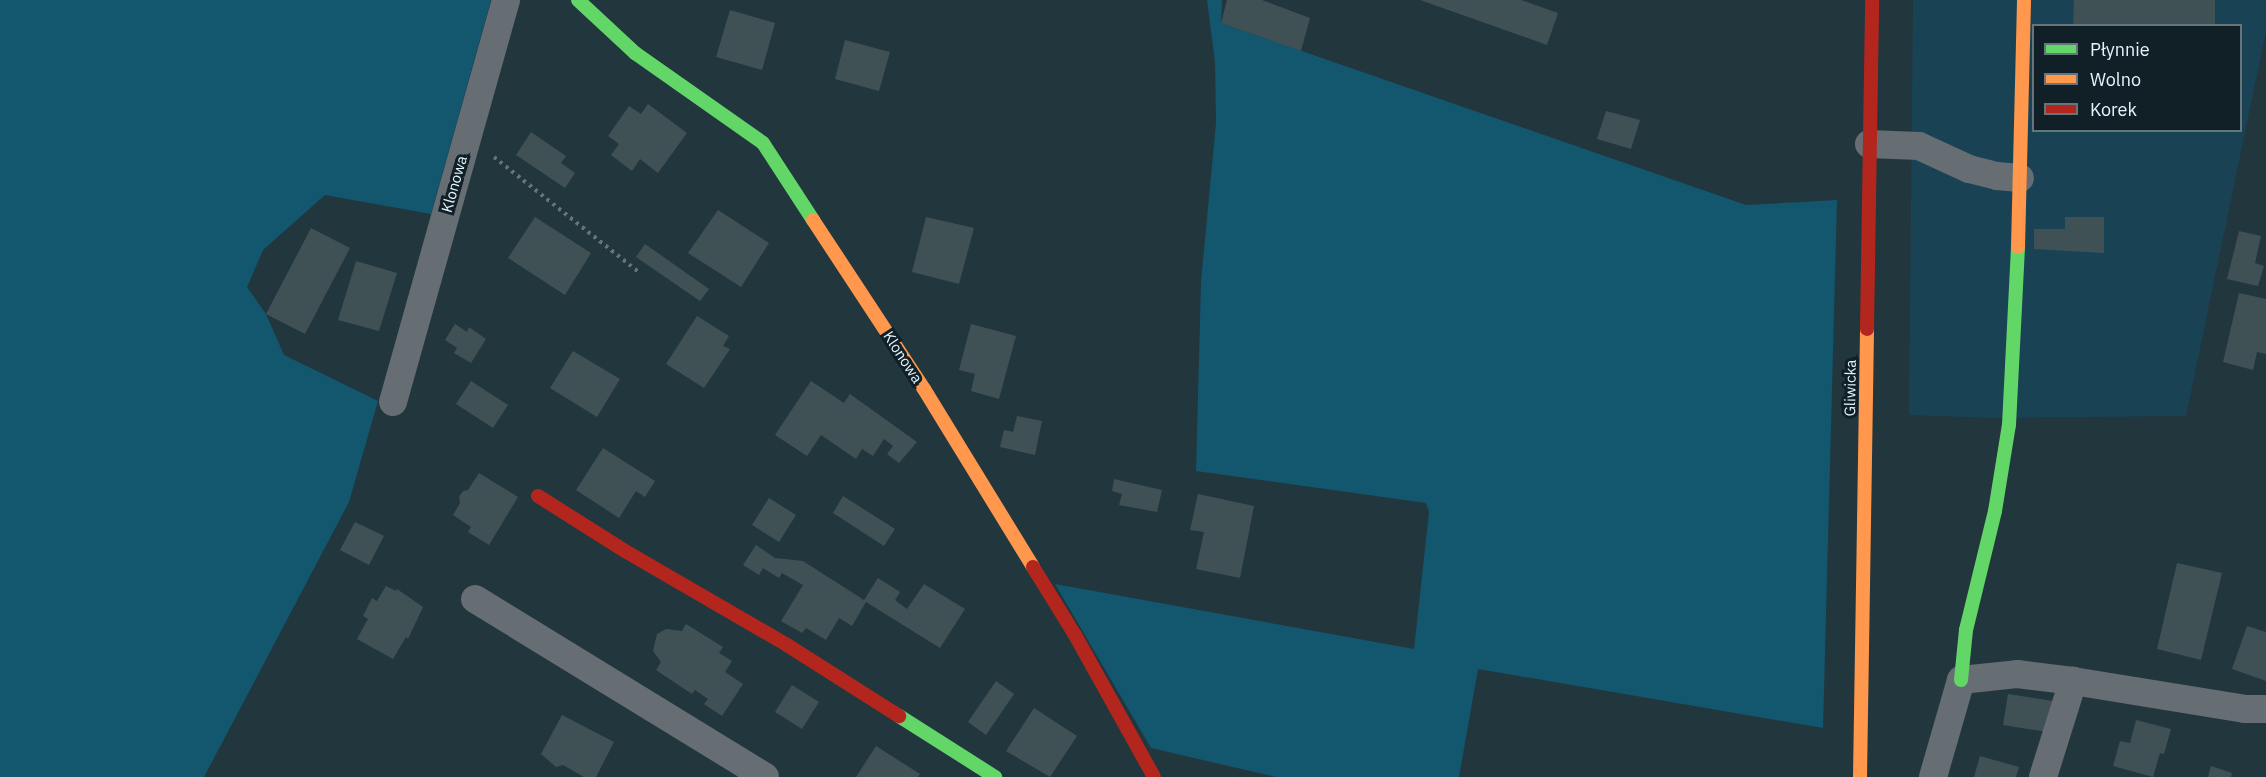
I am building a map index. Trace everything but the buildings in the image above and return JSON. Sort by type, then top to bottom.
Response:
[{"type":"street","name":"Klonowa","points":[[393,402],[506,0]]},
{"type":"street","name":"Klonowa","points":[[578,0],[635,53],[763,143],[924,389],[1075,635],[1154,777]]},
{"type":"street","name":"Gliwicka","points":[[1860,777],[1872,0]]},
{"type":"street","points":[[1933,777],[1961,680],[1966,630],[1995,511],[2009,425],[2014,365],[2024,0]]},
{"type":"street","points":[[1869,144],[1919,146],[1969,169],[1997,176],[2020,178]]},
{"type":"street","points":[[538,496],[626,551],[787,645],[995,777]]},
{"type":"street","points":[[475,599],[765,777]]},
{"type":"street","points":[[1961,680],[2017,674],[2245,709],[2266,709]]},
{"type":"street","points":[[2043,777],[2073,681]]},
{"type":"path","points":[[467,136],[640,273]]},
{"type":"shaded area","points":[[0,0],[491,0],[431,214],[325,195],[263,250],[247,287],[266,314],[284,355],[378,401],[349,502],[204,777],[0,777]]},
{"type":"shaded area","points":[[1207,0],[1222,0],[1221,23],[1746,205],[1837,200],[1823,728],[1478,669],[1459,777],[1276,777],[1151,748],[1055,584],[1414,649],[1429,512],[1426,503],[1196,471],[1201,282],[1216,123],[1215,62]]},
{"type":"shaded area","points":[[1913,0],[2266,0],[2266,31],[2186,416],[1993,418],[1909,415]]},
{"type":"traffic: fast","points":[[578,0],[635,53],[763,143],[813,220]]},
{"type":"traffic: fast","points":[[1961,680],[1966,630],[1995,511],[2009,425],[2018,247]]},
{"type":"traffic: fast","points":[[899,716],[995,777]]},
{"type":"traffic: slow","points":[[2018,247],[2024,0]]},
{"type":"traffic: slow","points":[[813,220],[924,389],[1033,567]]},
{"type":"traffic: slow","points":[[1860,777],[1867,329]]},
{"type":"traffic: jam","points":[[1867,329],[1872,0]]},
{"type":"traffic: jam","points":[[538,496],[625,551],[787,645],[899,716]]},
{"type":"traffic: jam","points":[[1033,567],[1075,635],[1154,777]]}]
